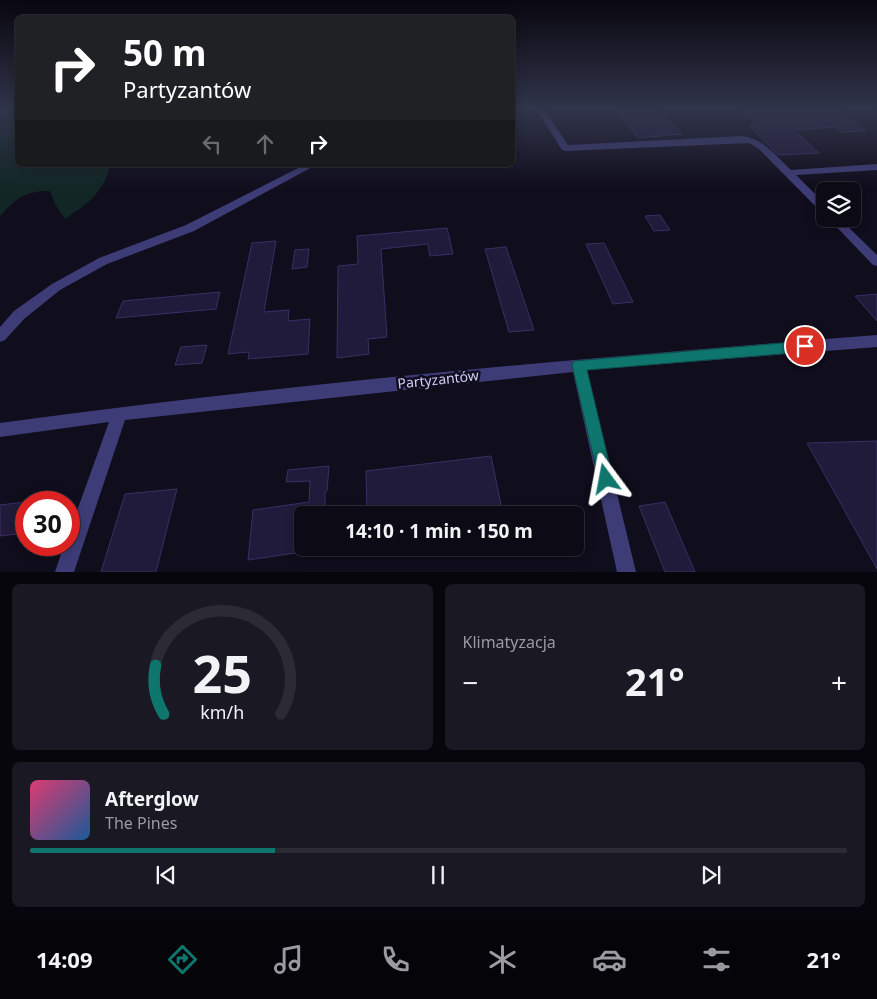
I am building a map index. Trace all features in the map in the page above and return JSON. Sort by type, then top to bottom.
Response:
[{"type":"street","points":[[558,136],[566,148],[751,140],[762,147],[816,201]]},
{"type":"street","points":[[0,336],[19,316],[56,287],[103,261],[197,225],[307,167]]},
{"type":"street","points":[[788,173],[877,167]]},
{"type":"street","points":[[842,227],[877,262]]},
{"type":"street","name":"Partyzantów","points":[[0,430],[120,413],[579,365],[877,341]]},
{"type":"street","points":[[579,365],[627,572]]},
{"type":"street","points":[[64,572],[120,413]]},
{"type":"green space","points":[[0,136],[15,136],[15,167],[109,167],[99,191],[94,197],[65,219],[55,204],[50,191],[34,192],[22,197],[0,216]]},
{"type":"building","points":[[636,136],[663,136],[638,138]]},
{"type":"building","points":[[759,136],[800,136],[819,153],[778,155]]},
{"type":"building","points":[[660,215],[670,230],[654,231],[645,216]]},
{"type":"building","points":[[447,228],[453,254],[430,256],[428,244],[381,249],[387,337],[368,339],[369,354],[337,358],[338,266],[358,264],[357,236]]},
{"type":"building","points":[[276,241],[264,312],[289,310],[288,321],[310,319],[308,354],[248,359],[249,352],[228,354],[252,243]]},
{"type":"building","points":[[604,243],[633,302],[613,304],[586,244]]},
{"type":"building","points":[[506,247],[534,330],[509,332],[485,249]]},
{"type":"building","points":[[309,249],[307,267],[292,269],[295,250]]},
{"type":"building","points":[[220,292],[216,309],[116,318],[123,301]]},
{"type":"building","points":[[877,294],[877,321],[855,296]]},
{"type":"building","points":[[207,345],[202,363],[175,365],[181,347]]},
{"type":"building","points":[[877,441],[877,569],[807,443]]},
{"type":"building","points":[[491,456],[501,505],[367,506],[366,471]]},
{"type":"building","points":[[329,466],[325,506],[294,506],[294,553],[248,560],[253,510],[309,502],[310,481],[286,482],[288,470]]},
{"type":"building","points":[[177,489],[156,572],[101,572],[125,494]]},
{"type":"building","points":[[665,502],[695,572],[665,572],[639,506]]},
{"type":"building","points":[[15,503],[15,534],[0,536],[0,505]]},
{"type":"route","points":[[606,479],[579,365],[805,346]]}]
